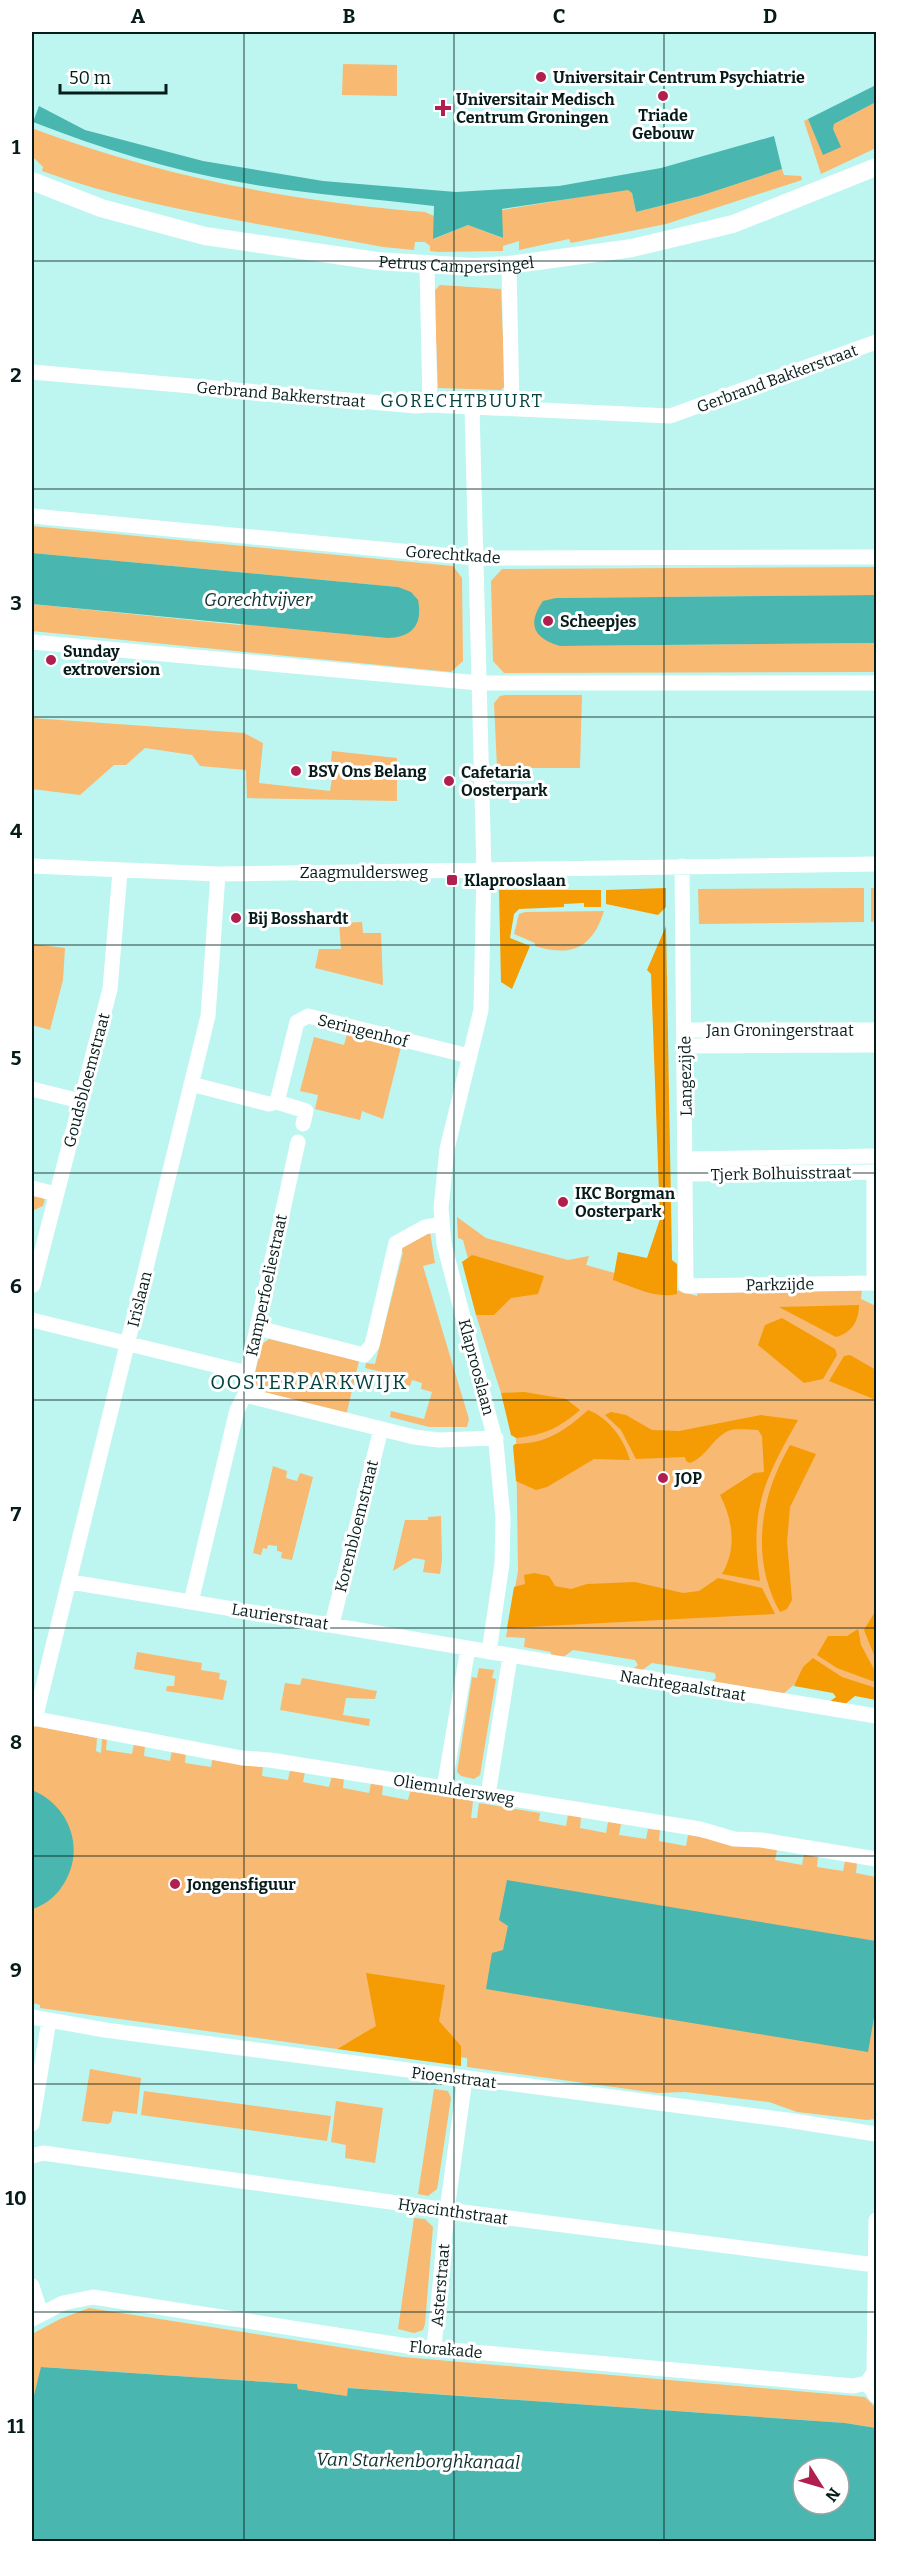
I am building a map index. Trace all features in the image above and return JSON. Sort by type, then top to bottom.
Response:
[{"type":"main road","name":"Petrus Campersingel","points":[[32,181],[101,208],[205,236],[377,261],[427,265],[509,265],[632,248],[733,224],[876,167]]},
{"type":"street","points":[[427,265],[430,405]]},
{"type":"street","points":[[509,265],[512,408]]},
{"type":"street","name":"Gerbrand Bakkerstraat","points":[[32,372],[416,406],[670,416],[876,342]]},
{"type":"street","name":"Klaprooslaan","points":[[472,408],[484,871],[481,1010],[447,1149],[441,1224],[444,1244],[496,1438],[503,1518],[502,1564],[489,1652]]},
{"type":"street","name":"Gorechtkade","points":[[32,516],[475,558],[876,557]]},
{"type":"street","points":[[32,642],[478,683],[876,683]]},
{"type":"street","name":"Zaagmuldersweg","points":[[32,866],[120,872],[218,874],[484,871],[524,867],[876,864]]},
{"type":"street","name":"Langezijde","points":[[682,866],[686,1286]]},
{"type":"street","name":"Goudsbloemstraat","points":[[33,1286],[80,1101],[86,1091],[110,989],[120,872]]},
{"type":"street","name":"Irislaan","points":[[33,1718],[71,1582],[208,1016],[218,874]]},
{"type":"street","name":"Seringenhof","points":[[278,1102],[297,1022],[308,1016],[469,1056]]},
{"type":"street","name":"Jan Groningerstraat","points":[[684,1030],[876,1030]]},
{"type":"street","name":"Jan Groningerstraat","points":[[684,1046],[876,1045]]},
{"type":"street","points":[[191,1084],[269,1104],[278,1102],[304,1118]]},
{"type":"street","points":[[32,1089],[80,1101]]},
{"type":"street","name":"Kamperfoeliestraat","points":[[191,1602],[237,1410],[245,1395],[246,1374],[298,1142]]},
{"type":"street","name":"Tjerk Bolhuisstraat","points":[[685,1159],[876,1156]]},
{"type":"street","name":"Tjerk Bolhuisstraat","points":[[686,1174],[875,1170],[874,1283]]},
{"type":"street","points":[[32,1188],[56,1194]]},
{"type":"street","points":[[258,1328],[364,1355],[372,1345],[396,1243],[425,1227],[441,1224]]},
{"type":"street","name":"Parkzijde","points":[[686,1286],[874,1283]]},
{"type":"street","points":[[32,1320],[246,1374]]},
{"type":"street","points":[[245,1395],[414,1437],[439,1440],[496,1438]]},
{"type":"street","name":"Korenbloemstraat","points":[[332,1624],[381,1429]]},
{"type":"street","name":"Laurierstraat","points":[[71,1582],[489,1652]]},
{"type":"street","points":[[444,1788],[468,1648]]},
{"type":"street","name":"Nachtegaalstraat","points":[[489,1652],[876,1716]]},
{"type":"street","points":[[488,1795],[510,1657]]},
{"type":"street","name":"Oliemuldersweg","points":[[33,1718],[211,1750],[242,1758],[270,1760],[700,1829],[734,1839],[761,1840],[876,1859]]},
{"type":"street","name":"Pioenstraat","points":[[32,2017],[465,2079],[787,2120],[876,2134]]},
{"type":"street","points":[[32,2124],[49,2020]]},
{"type":"street","name":"Asterstraat","points":[[434,2348],[447,2210],[465,2079]]},
{"type":"street","name":"Hyacinthstraat","points":[[32,2156],[43,2153],[447,2210],[875,2265]]},
{"type":"street","points":[[876,2220],[874,2372],[867,2383],[876,2396]]},
{"type":"street","points":[[32,2286],[36,2317]]},
{"type":"street","name":"Florakade","points":[[36,2317],[63,2303],[93,2297],[434,2348],[852,2386],[867,2383]]},
{"type":"shaded area","points":[[343,64],[397,65],[397,96],[342,95]]},
{"type":"shaded area","points":[[876,102],[876,148],[821,174],[804,121],[808,119],[823,154],[834,124]]},
{"type":"shaded area","points":[[34,129],[131,161],[227,184],[324,201],[425,212],[434,216],[434,239],[468,225],[502,238],[502,210],[628,189],[632,193],[636,212],[700,196],[782,169],[784,175],[801,176],[802,180],[666,224],[571,243],[569,239],[519,250],[519,241],[503,246],[503,251],[438,252],[430,251],[430,246],[425,242],[415,242],[414,250],[383,247],[168,207],[84,185],[42,171],[43,167],[32,156]]},
{"type":"shaded area","points":[[440,285],[501,289],[505,386],[501,390],[438,388],[434,291]]},
{"type":"shaded area","points":[[32,526],[453,566],[462,578],[463,661],[451,672],[32,631],[32,604],[239,625],[398,587],[32,553]]},
{"type":"shaded area","points":[[876,567],[876,595],[556,598],[560,646],[876,643],[876,672],[504,673],[493,661],[491,581],[502,569]]},
{"type":"shaded area","points":[[582,695],[580,768],[497,768],[494,703],[500,696]]},
{"type":"shaded area","points":[[32,718],[244,733],[263,743],[259,783],[330,791],[334,765],[331,761],[332,751],[397,758],[397,801],[247,798],[246,770],[200,766],[192,755],[145,748],[126,765],[114,765],[80,795],[32,789]]},
{"type":"shaded area","points":[[666,888],[666,907],[658,915],[606,904],[606,890]]},
{"type":"shaded area","points":[[864,888],[864,922],[699,924],[698,889]]},
{"type":"shaded area","points":[[871,888],[876,888],[876,921],[871,922]]},
{"type":"shaded area","points":[[499,890],[601,890],[601,907],[584,907],[584,903],[564,904],[564,907],[519,909],[514,914],[510,938],[530,946],[512,989],[501,982]]},
{"type":"shaded area","points":[[604,911],[599,924],[586,942],[569,950],[559,951],[535,946],[535,943],[514,934],[519,914],[525,912]]},
{"type":"shaded area","points":[[362,922],[363,933],[381,933],[383,985],[315,968],[319,949],[341,949],[339,923]]},
{"type":"shaded area","points":[[666,926],[672,1260],[677,1264],[677,1294],[661,1295],[613,1280],[618,1252],[647,1258],[660,1219],[651,974],[647,970]]},
{"type":"shaded area","points":[[32,944],[65,948],[63,980],[50,1030],[32,1025]]},
{"type":"shaded area","points":[[347,1034],[401,1047],[383,1119],[362,1111],[360,1120],[315,1109],[318,1095],[300,1091],[314,1037],[344,1045]]},
{"type":"shaded area","points":[[32,1191],[45,1199],[43,1206],[34,1210]]},
{"type":"shaded area","points":[[457,1217],[486,1238],[568,1260],[589,1256],[586,1265],[697,1296],[698,1292],[862,1289],[861,1299],[876,1306],[876,1697],[796,1683],[782,1695],[710,1683],[716,1678],[715,1673],[652,1663],[637,1674],[630,1671],[638,1665],[635,1660],[573,1650],[558,1661],[550,1659],[551,1652],[524,1647],[525,1638],[506,1637],[518,1571],[516,1433],[505,1393],[501,1393],[476,1315],[483,1315],[463,1240],[458,1238]]},
{"type":"shaded area","points":[[430,1232],[435,1263],[423,1266],[469,1419],[467,1427],[429,1427],[390,1417],[391,1411],[424,1419],[432,1392],[421,1389],[422,1383],[412,1380],[410,1386],[398,1383],[400,1376],[365,1368],[366,1363],[375,1364],[403,1252],[398,1250]]},
{"type":"shaded area","points":[[472,1255],[544,1276],[538,1294],[511,1298],[494,1315],[476,1315],[462,1262]]},
{"type":"shaded area","points":[[859,1305],[854,1325],[836,1337],[779,1307]]},
{"type":"shaded area","points":[[782,1318],[835,1349],[837,1355],[823,1379],[804,1383],[758,1345],[765,1325]]},
{"type":"shaded area","points":[[269,1339],[359,1361],[346,1416],[263,1396],[253,1381],[262,1344]]},
{"type":"shaded area","points":[[850,1355],[876,1370],[876,1400],[829,1381],[844,1356]]},
{"type":"shaded area","points":[[524,1392],[566,1399],[580,1410],[551,1430],[516,1438],[511,1435],[501,1393]]},
{"type":"shaded area","points":[[588,1410],[603,1418],[615,1430],[630,1460],[594,1459],[547,1487],[536,1490],[516,1481],[513,1446],[515,1444],[546,1439],[572,1424]]},
{"type":"shaded area","points":[[611,1412],[626,1415],[652,1430],[679,1431],[761,1415],[798,1420],[776,1460],[762,1496],[757,1534],[760,1581],[722,1574],[730,1555],[732,1534],[728,1514],[720,1495],[754,1473],[764,1472],[762,1436],[758,1430],[728,1431],[690,1463],[685,1457],[636,1459],[621,1430],[605,1415]]},
{"type":"shaded area","points":[[790,1445],[816,1454],[790,1507],[787,1542],[792,1600],[787,1609],[780,1612],[765,1570],[762,1528],[772,1485]]},
{"type":"shaded area","points":[[273,1466],[287,1471],[286,1478],[297,1481],[300,1473],[313,1477],[292,1560],[281,1558],[282,1552],[277,1551],[277,1546],[268,1545],[267,1549],[263,1548],[261,1555],[253,1553]]},
{"type":"shaded area","points":[[441,1516],[440,1574],[423,1572],[425,1560],[414,1558],[393,1571],[405,1520],[428,1520],[428,1517]]},
{"type":"shaded area","points":[[534,1573],[549,1576],[555,1586],[571,1589],[587,1584],[635,1582],[683,1593],[699,1591],[718,1578],[762,1588],[775,1614],[507,1628],[514,1587],[525,1584],[524,1575]]},
{"type":"shaded area","points":[[876,1610],[876,1660],[864,1630]]},
{"type":"shaded area","points":[[858,1629],[861,1645],[876,1673],[875,1682],[837,1668],[817,1655],[828,1636],[847,1636]]},
{"type":"shaded area","points":[[137,1652],[202,1663],[201,1670],[220,1673],[219,1679],[227,1681],[223,1700],[166,1691],[167,1686],[174,1686],[175,1676],[134,1669]]},
{"type":"shaded area","points":[[813,1658],[842,1677],[876,1688],[876,1700],[855,1696],[844,1705],[829,1702],[836,1697],[833,1693],[794,1686],[803,1667]]},
{"type":"shaded area","points":[[479,1668],[494,1670],[492,1678],[496,1679],[480,1775],[474,1779],[461,1776],[457,1772],[472,1677],[477,1678]]},
{"type":"shaded area","points":[[302,1678],[377,1691],[375,1699],[346,1698],[343,1715],[370,1719],[369,1726],[280,1710],[285,1683],[300,1685]]},
{"type":"shaded area","points":[[32,1725],[97,1738],[96,1751],[101,1753],[102,1739],[107,1739],[106,1750],[132,1754],[134,1744],[145,1746],[144,1756],[170,1761],[172,1750],[186,1752],[185,1763],[211,1767],[213,1757],[263,1765],[262,1776],[288,1780],[290,1770],[305,1772],[303,1782],[329,1787],[332,1776],[344,1778],[343,1788],[369,1793],[371,1783],[383,1785],[382,1795],[408,1800],[411,1789],[473,1801],[471,1818],[477,1818],[479,1803],[540,1813],[539,1821],[566,1826],[568,1815],[581,1817],[580,1828],[606,1833],[608,1822],[621,1824],[619,1835],[646,1839],[648,1829],[660,1830],[659,1841],[686,1846],[688,1835],[777,1850],[775,1860],[802,1865],[804,1854],[818,1856],[817,1867],[843,1871],[845,1861],[857,1863],[856,1873],[876,1877],[876,2119],[797,2112],[769,2102],[685,2092],[657,2093],[467,2067],[467,2058],[347,2043],[337,2049],[40,2008],[40,2005],[33,2003],[32,2006]]},
{"type":"shaded area","points":[[366,1973],[445,1985],[439,2021],[461,2046],[461,2066],[337,2049],[376,2026]]},
{"type":"shaded area","points":[[90,2069],[141,2078],[137,2114],[113,2111],[111,2122],[108,2124],[82,2121]]},
{"type":"shaded area","points":[[434,2089],[448,2091],[451,2098],[437,2189],[428,2196],[418,2194]]},
{"type":"shaded area","points":[[144,2091],[331,2116],[327,2141],[141,2115]]},
{"type":"shaded area","points":[[336,2101],[383,2108],[375,2163],[345,2158],[346,2145],[331,2142]]},
{"type":"shaded area","points":[[414,2218],[425,2219],[433,2227],[425,2324],[423,2330],[414,2333],[398,2329]]},
{"type":"shaded area","points":[[89,2308],[403,2357],[865,2397],[876,2408],[876,2428],[845,2423],[349,2388],[347,2396],[298,2389],[297,2384],[42,2367],[32,2401],[32,2334],[60,2319]]},
{"type":"water","points":[[876,85],[876,102],[834,124],[833,129],[841,147],[823,155],[808,119]]},
{"type":"water","points":[[39,106],[85,130],[203,161],[323,181],[456,192],[559,186],[661,168],[774,136],[782,169],[700,196],[636,212],[632,193],[628,190],[502,209],[503,238],[468,225],[433,239],[434,206],[288,190],[161,165],[33,122]]},
{"type":"water","name":"Gorechtvijver","points":[[32,553],[398,587],[411,592],[418,600],[419,616],[414,628],[409,632],[388,638],[32,604]]},
{"type":"water","points":[[876,595],[876,643],[560,646],[544,639],[535,629],[534,623],[543,601],[556,598]]},
{"type":"water","points":[[32,1790],[46,1797],[57,1807],[71,1831],[74,1845],[69,1874],[61,1888],[48,1901],[32,1909]]},
{"type":"water","points":[[507,1880],[876,1941],[876,2006],[868,2052],[486,1989],[492,1953],[503,1950],[508,1926],[499,1920]]},
{"type":"water","name":"Van Starkenborghkanaal","points":[[41,2367],[297,2384],[298,2389],[347,2396],[348,2388],[845,2423],[876,2428],[876,2541],[32,2541],[32,2403]]},
{"type":"place","name":"Universitair Centrum Psychiatrie","points":[[541,77]]},
{"type":"place","name":"Triade Gebouw","points":[[663,96]]},
{"type":"place","name":"Universitair Medisch Centrum Groningen","points":[[443,108]]},
{"type":"place","name":"Scheepjes","points":[[548,621]]},
{"type":"place","name":"Sunday extroversion","points":[[51,660]]},
{"type":"place","name":"BSV Ons Belang","points":[[296,771]]},
{"type":"place","name":"Cafetaria Oosterpark","points":[[449,781]]},
{"type":"place","name":"Klaprooslaan","points":[[452,880]]},
{"type":"place","name":"Bij Bosshardt","points":[[236,918]]},
{"type":"place","name":"IKC Borgman Oosterpark","points":[[563,1202]]},
{"type":"place","name":"JOP","points":[[663,1478]]},
{"type":"place","name":"Jongensfiguur","points":[[175,1884]]},
{"type":"district","name":"GORECHTBUURT","points":[[462,401]]},
{"type":"district","name":"OOSTERPARKWIJK","points":[[309,1382]]}]
